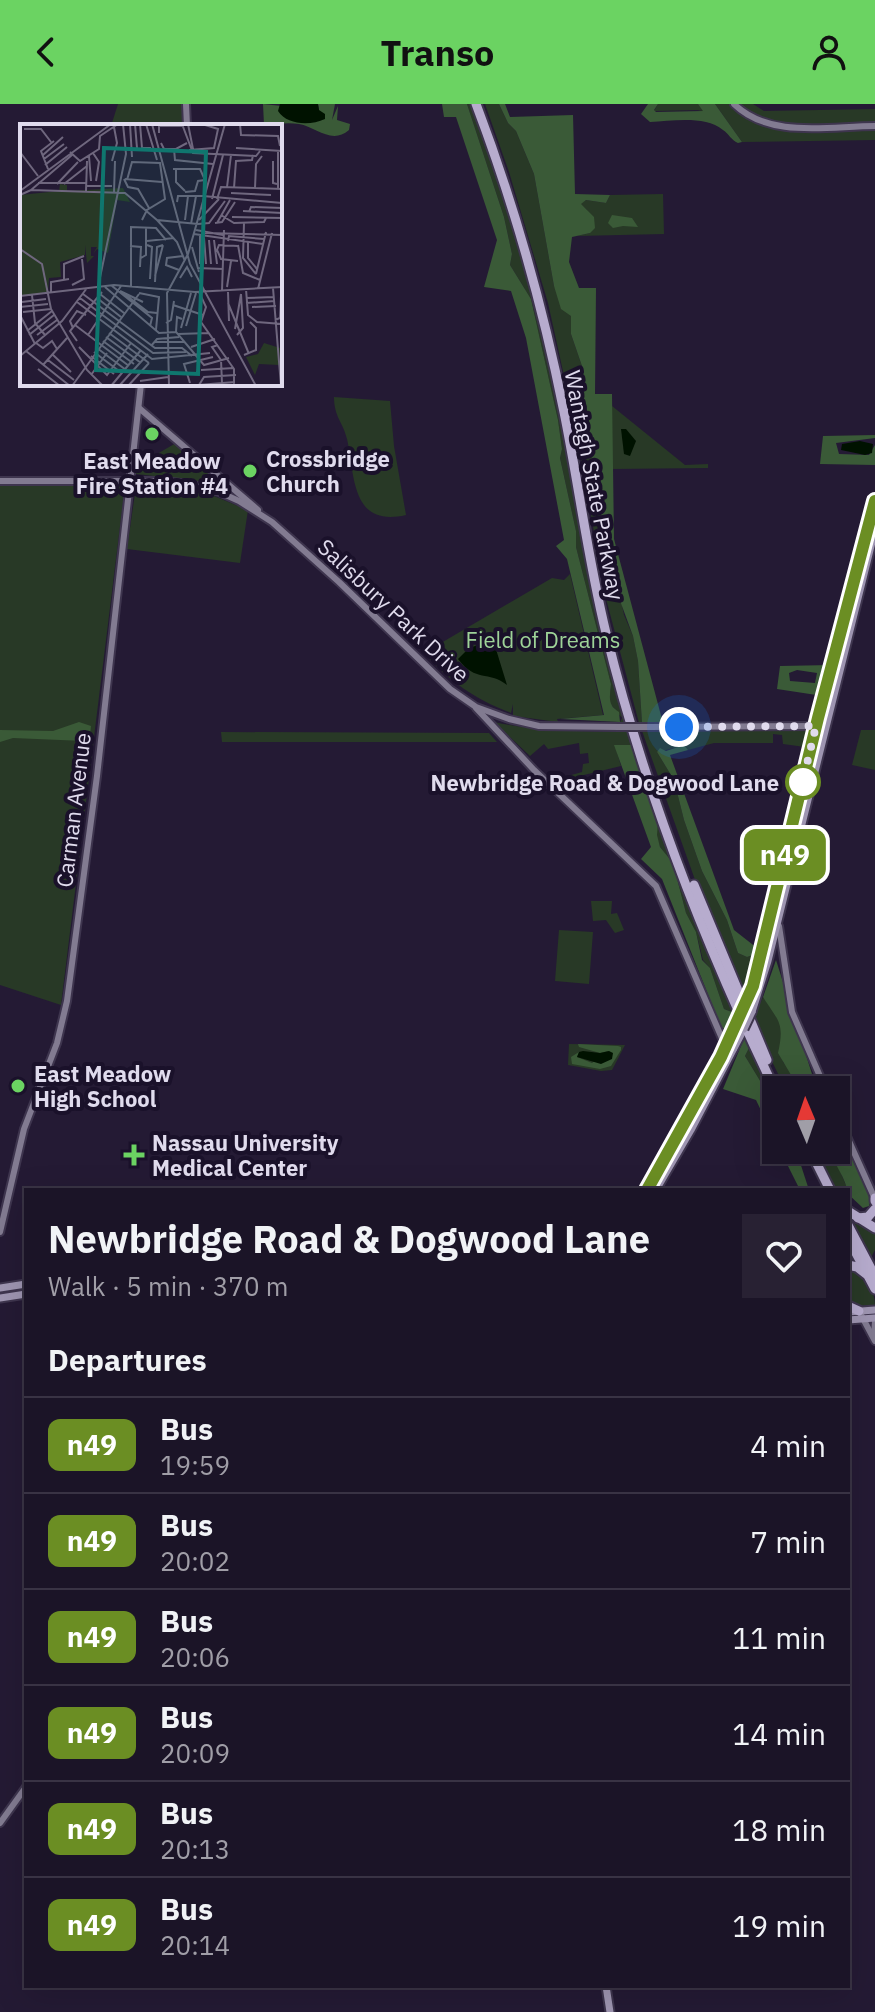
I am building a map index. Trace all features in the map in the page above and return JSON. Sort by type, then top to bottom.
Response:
[{"type":"highway","name":"Wantagh State Parkway","points":[[476,104],[511,206],[540,307],[567,425],[595,586],[628,713],[685,878],[771,1076]]},
{"type":"highway","name":"Wantagh State Parkway","points":[[482,104],[519,213],[550,320],[606,611],[625,685],[691,877],[772,1076]]},
{"type":"highway","points":[[811,1164],[822,1188]]},
{"type":"highway","points":[[817,1164],[829,1188]]},
{"type":"highway","points":[[852,1214],[868,1217],[875,1209]]},
{"type":"highway","points":[[852,1214],[875,1228]]},
{"type":"highway","points":[[850,1229],[871,1273],[875,1289]]},
{"type":"highway","points":[[850,1241],[871,1273]]},
{"type":"highway","points":[[871,1273],[875,1255]]},
{"type":"highway","points":[[850,1265],[871,1273]]},
{"type":"highway","points":[[850,1310],[862,1315]]},
{"type":"main road","points":[[186,104],[187,124]]},
{"type":"main road","points":[[734,104],[752,119],[773,126],[875,126]]},
{"type":"main road","name":"Carman Avenue","points":[[0,1232],[24,1129],[57,1043],[66,1009],[97,776],[141,386]]},
{"type":"main road","points":[[139,408],[256,507],[259,513]]},
{"type":"main road","name":"Salisbury Park Drive","points":[[0,481],[190,484],[228,496],[259,513],[339,582],[450,689],[476,707],[509,719],[539,726],[821,726]]},
{"type":"main road","points":[[228,496],[233,487]]},
{"type":"main road","points":[[648,1188],[752,1012],[875,501]]},
{"type":"main road","points":[[849,615],[875,530]]},
{"type":"main road","points":[[476,707],[534,770],[656,886],[724,1043],[731,1047]]},
{"type":"main road","points":[[657,1188],[731,1047],[778,919],[821,726]]},
{"type":"main road","points":[[778,919],[792,1012],[820,1076]]},
{"type":"main road","points":[[766,952],[779,958],[785,971]]},
{"type":"main road","points":[[850,1144],[875,1200]]},
{"type":"main road","points":[[0,1288],[24,1284]]},
{"type":"main road","points":[[0,1298],[24,1294]]},
{"type":"main road","points":[[850,1319],[875,1310]]},
{"type":"main road","points":[[862,1315],[875,1320],[875,1340]]},
{"type":"main road","points":[[862,1315],[875,1340]]},
{"type":"main road","points":[[0,1823],[24,1790]]},
{"type":"main road","points":[[606,1988],[610,2012]]},
{"type":"green space","points":[[118,104],[185,104],[187,124],[112,124]]},
{"type":"green space","points":[[263,104],[319,110],[318,104],[335,104],[332,120],[338,106],[337,120],[350,124],[349,130],[336,136],[299,124],[264,124]]},
{"type":"green space","points":[[442,104],[467,104],[504,217],[512,254],[510,265],[531,299],[558,420],[562,449],[560,458],[576,531],[576,547],[611,684],[611,703],[619,712],[620,722],[560,719],[604,715],[567,559],[556,546],[564,540],[526,338],[511,291],[484,287],[497,240],[456,117],[444,117]]},
{"type":"green space","points":[[467,104],[473,104],[514,221],[542,323],[628,722],[620,722],[622,718],[609,702],[611,684],[576,547],[576,531],[560,458],[562,449],[558,420],[531,299],[510,265],[512,254],[504,217]]},
{"type":"green space","points":[[485,104],[499,104],[508,123],[516,131],[534,174],[554,286],[571,316],[571,334],[583,369],[582,401],[586,424],[624,615],[633,636],[638,661],[642,723],[639,723],[605,595],[577,435],[548,303]]},
{"type":"green space","points":[[499,104],[505,104],[510,117],[573,115],[575,194],[610,195],[606,203],[586,200],[581,204],[594,217],[595,228],[590,233],[572,237],[569,262],[579,288],[596,288],[595,394],[612,394],[614,539],[663,723],[642,723],[638,661],[607,551],[582,401],[583,369],[571,334],[571,316],[561,309],[554,286],[534,174],[516,131],[508,123]]},
{"type":"green space","points":[[648,104],[658,104],[654,110],[656,112],[703,111],[698,104],[715,104],[742,142],[736,142],[716,125],[707,122],[650,122],[641,114]]},
{"type":"green space","points":[[658,104],[698,104],[708,112],[654,111]]},
{"type":"green space","points":[[715,104],[753,104],[764,111],[875,109],[875,140],[742,142]]},
{"type":"green space","points":[[663,194],[664,234],[577,236],[590,233],[587,210],[580,204],[586,200],[606,203],[610,195]]},
{"type":"green space","points":[[612,215],[632,218],[638,227],[613,228],[608,223]]},
{"type":"green space","points":[[334,397],[390,401],[406,515],[388,517],[374,514],[358,495],[347,439],[335,410]]},
{"type":"green space","points":[[612,406],[685,465],[708,464],[708,468],[612,469]]},
{"type":"green space","points":[[875,435],[875,438],[836,443],[839,454],[869,455],[875,445],[875,465],[820,464],[823,436]]},
{"type":"green space","points":[[176,443],[230,491],[191,480],[136,474],[138,451],[157,454]]},
{"type":"green space","points":[[0,485],[125,486],[61,1005],[0,985]]},
{"type":"green space","points":[[136,486],[204,492],[248,510],[240,563],[127,549]]},
{"type":"green space","name":"Field of Dreams","points":[[570,574],[603,715],[557,719],[558,722],[513,716],[513,704],[511,713],[485,702],[444,673],[424,653],[552,578],[564,580]]},
{"type":"green space","points":[[831,665],[823,696],[777,689],[780,666]],"holes":[[[797,670],[817,673],[815,683],[790,681],[789,673]]]},
{"type":"green space","points":[[79,722],[91,726],[90,735],[84,741],[13,738],[0,742],[0,730],[53,731]]},
{"type":"green space","points":[[494,722],[562,731],[631,731],[737,1014],[724,1009],[686,913],[673,863],[660,847],[656,835],[658,822],[615,745],[621,766],[551,783],[582,772],[583,764],[589,763],[588,753],[580,754],[579,743],[548,749],[544,744],[530,756]]},
{"type":"green space","points":[[861,730],[875,730],[875,770],[852,765]]},
{"type":"green space","points":[[642,731],[806,731],[808,734],[805,747],[783,744],[782,735],[773,734],[773,743],[714,743],[688,750],[684,746],[657,752],[674,780],[702,871],[727,920],[738,953],[747,957],[753,955],[757,948],[743,1000],[694,877]]},
{"type":"green space","points":[[221,732],[489,733],[497,742],[222,742]]},
{"type":"green space","points":[[614,745],[634,745],[658,822],[660,847],[673,863],[702,960],[710,968],[724,1009],[737,1014],[728,1031],[721,1027],[662,879],[641,859],[651,847]]},
{"type":"green space","points":[[684,745],[688,750],[670,755],[734,930],[757,948],[753,955],[747,957],[738,953],[727,920],[702,871],[674,780],[657,752],[660,748],[666,751]]},
{"type":"green space","points":[[591,901],[612,901],[611,914],[617,913],[624,930],[615,933],[606,920],[593,921]]},
{"type":"green space","points":[[559,930],[593,932],[589,984],[555,981]]},
{"type":"green space","points":[[776,960],[813,1076],[792,1076],[778,1053],[780,1028],[763,997]]},
{"type":"green space","points":[[763,997],[778,1016],[782,1029],[783,1062],[793,1076],[779,1076],[753,1019]]},
{"type":"green space","points":[[746,1034],[765,1076],[762,1076],[762,1084],[745,1056],[749,1048]]},
{"type":"green space","points":[[746,1034],[749,1048],[745,1056],[762,1084],[762,1113],[756,1100],[723,1089]]},
{"type":"green space","points":[[569,1044],[625,1045],[612,1070],[601,1071],[568,1065]]},
{"type":"green space","points":[[578,1044],[618,1046],[621,1050],[611,1066],[600,1069],[572,1064],[571,1057],[579,1052],[577,1057],[592,1063],[609,1051],[600,1053]]},
{"type":"green space","points":[[850,1154],[871,1199],[869,1206],[863,1208],[850,1196],[850,1188],[846,1188],[836,1164],[850,1164]]},
{"type":"green space","points":[[787,1164],[801,1164],[808,1188],[799,1188]]},
{"type":"green space","points":[[822,1164],[837,1164],[847,1188],[833,1188]]},
{"type":"green space","points":[[850,1214],[875,1230],[875,1250],[870,1259],[850,1224]]},
{"type":"green space","points":[[850,1268],[867,1282],[873,1293],[875,1305],[850,1303]]},
{"type":"shaded area","points":[[280,104],[318,104],[325,119],[313,123],[293,122],[278,111]]},
{"type":"shaded area","points":[[621,429],[626,429],[636,441],[630,456],[624,454]]},
{"type":"shaded area","points":[[860,441],[873,444],[872,453],[865,455],[841,450],[842,444]]},
{"type":"shaded area","points":[[489,640],[495,646],[507,685],[476,674],[458,659],[468,649]]},
{"type":"shaded area","points":[[583,1051],[609,1051],[613,1053],[612,1059],[601,1064],[577,1057]]},
{"type":"bus line","name":"n49","points":[[648,1188],[721,1057],[753,986],[875,501]]},
{"type":"place","name":"East Meadow Fire Station #4","points":[[152,434]]},
{"type":"place","name":"Crossbridge Church","points":[[250,471]]},
{"type":"place","name":"Newbridge Road & Dogwood Lane","points":[[803,782]]},
{"type":"place","name":"East Meadow High School","points":[[18,1086]]},
{"type":"place","name":"Nassau University Medical Center","points":[[134,1155]]},
{"type":"route","points":[[679,727],[816,726],[801,789],[803,782]]}]
